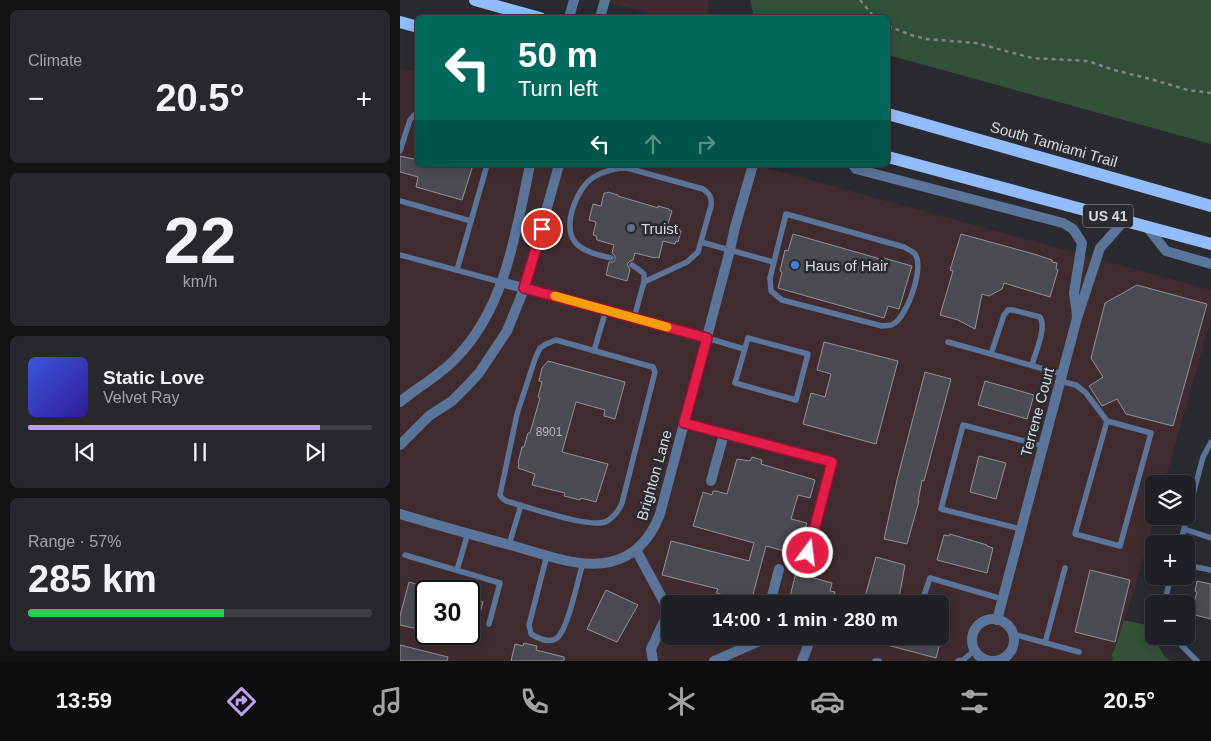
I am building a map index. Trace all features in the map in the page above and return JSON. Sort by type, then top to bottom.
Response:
[{"type":"main road","points":[[476,0],[529,15]]},
{"type":"main road","points":[[400,22],[415,26]]},
{"type":"main road","name":"South Tamiami Trail","points":[[890,115],[1211,206]]},
{"type":"main road","name":"US 41","points":[[890,158],[1211,244]]},
{"type":"street","points":[[570,15],[574,0]]},
{"type":"street","points":[[601,15],[605,0]]},
{"type":"street","points":[[400,402],[445,369],[467,346],[487,314],[506,269],[530,167]]},
{"type":"street","points":[[400,445],[428,416],[452,401],[479,373],[506,331],[524,288],[558,167]]},
{"type":"street","name":"Brighton Lane","points":[[400,514],[509,545],[582,563],[609,562],[623,558],[636,550],[654,528],[660,514],[752,167]]},
{"type":"street","points":[[854,167],[856,169],[1062,224],[1073,229],[1082,243],[1074,293],[1077,318]]},
{"type":"street","name":"Terrene Court","points":[[997,620],[1077,318],[1100,248],[1124,220]]},
{"type":"street","points":[[1147,227],[1166,251],[1211,264]]},
{"type":"street","points":[[501,282],[707,338]]},
{"type":"street","points":[[684,423],[832,462],[808,553]]},
{"type":"street","points":[[711,481],[724,434]]},
{"type":"street","points":[[636,550],[661,596]]},
{"type":"street","points":[[772,595],[779,569]]},
{"type":"street","points":[[997,620],[1007,625],[1013,634],[1014,640],[1011,651],[1003,660],[990,661],[979,655],[973,644],[975,631],[984,621],[997,620]]},
{"type":"street","points":[[653,661],[651,650],[661,628]]},
{"type":"street","points":[[714,661],[750,645]]},
{"type":"street","points":[[802,661],[808,645]]},
{"type":"lane","points":[[400,151],[410,120],[415,114]]},
{"type":"lane","points":[[457,270],[486,167]]},
{"type":"lane","points":[[610,258],[578,245],[572,235],[570,220],[574,203],[592,178],[618,168],[627,168],[703,189],[709,193],[712,199],[711,206],[698,252],[687,262],[644,282]]},
{"type":"lane","points":[[400,201],[471,221]]},
{"type":"lane","points":[[786,214],[904,247],[915,253],[918,261],[918,274],[914,288],[900,318],[893,324],[882,326],[782,300],[772,291],[770,278],[773,262],[786,214]]},
{"type":"lane","points":[[701,242],[773,262]]},
{"type":"lane","points":[[400,255],[501,282]]},
{"type":"lane","points":[[632,265],[644,274],[644,282],[634,318]]},
{"type":"lane","points":[[594,351],[606,310]]},
{"type":"lane","points":[[991,354],[1004,315],[1008,310],[1040,317],[1043,322],[1042,331],[1032,365]]},
{"type":"lane","points":[[707,338],[744,349]]},
{"type":"lane","points":[[748,338],[808,354],[796,400],[735,383],[744,349],[748,338]]},
{"type":"lane","points":[[556,340],[594,351],[654,367],[655,372],[622,503],[618,511],[608,521],[593,524],[506,501],[500,495],[517,414],[540,348],[556,340]]},
{"type":"lane","points":[[948,342],[1032,365],[1061,378],[1076,385],[1086,393],[1106,421],[1151,433],[1120,546],[1075,534],[1106,421]]},
{"type":"lane","points":[[1021,529],[941,509],[963,425],[1043,446]]},
{"type":"lane","points":[[1182,535],[1203,457],[1211,442]]},
{"type":"lane","points":[[509,545],[521,505]]},
{"type":"lane","points":[[1184,529],[1211,538]]},
{"type":"lane","points":[[457,570],[468,533]]},
{"type":"lane","points":[[405,555],[500,583],[489,624]]},
{"type":"lane","points":[[547,555],[529,625],[531,634],[538,638],[549,640],[557,638],[565,626],[582,563]]},
{"type":"lane","points":[[1195,567],[1211,570]]},
{"type":"lane","points":[[1045,643],[1065,568]]},
{"type":"lane","points":[[925,595],[930,578],[1002,599]]},
{"type":"lane","points":[[1013,634],[1079,652]]},
{"type":"lane","points":[[1181,645],[1197,661]]},
{"type":"lane","points":[[958,661],[963,660],[975,650]]},
{"type":"path","points":[[860,0],[872,15]]},
{"type":"path","points":[[890,27],[903,33],[926,39],[976,43],[1032,58],[1088,61],[1188,90],[1211,93]]},
{"type":"shaded area","points":[[599,0],[709,0],[706,15],[655,15]]},
{"type":"shaded area","points":[[400,68],[415,72],[415,167],[763,167],[1211,290],[1211,319],[1167,475],[1145,475],[1145,525],[1152,525],[1150,535],[1145,535],[1145,552],[1111,656],[1113,658],[1112,661],[400,661]]},
{"type":"green space","points":[[750,0],[1211,0],[1211,144],[890,56],[890,15],[754,15]]},
{"type":"green space","points":[[1124,620],[1145,625],[1145,645],[1158,645],[1165,657],[1171,661],[1112,661],[1113,658],[1111,656]]},
{"type":"building","points":[[400,156],[415,159],[415,167],[472,167],[462,200],[416,187],[418,177],[400,172]]},
{"type":"building","points":[[608,192],[658,208],[658,206],[669,209],[672,211],[668,224],[680,228],[679,230],[681,231],[678,242],[676,241],[675,244],[663,241],[659,258],[635,253],[633,260],[627,264],[630,270],[627,281],[606,275],[609,262],[615,260],[615,256],[612,253],[614,245],[597,240],[596,236],[593,235],[596,222],[589,220],[593,204],[601,206],[604,193]]},
{"type":"building","points":[[793,234],[912,266],[899,309],[888,306],[884,318],[778,288],[785,250],[788,251]]},
{"type":"building","points":[[961,234],[1034,254],[1057,263],[1056,269],[1058,270],[1050,297],[1004,283],[1002,289],[989,296],[982,294],[975,329],[958,320],[940,315],[953,271],[950,270]]},
{"type":"building","points":[[1137,285],[1207,304],[1173,426],[1126,414],[1117,399],[1102,406],[1089,386],[1103,377],[1091,358],[1105,303]]},
{"type":"building","points":[[824,342],[898,361],[876,444],[803,424],[811,393],[825,397],[831,374],[817,370]]},
{"type":"building","points":[[548,361],[625,382],[615,419],[604,416],[605,410],[576,402],[562,452],[608,464],[596,502],[564,496],[565,493],[532,485],[535,474],[518,468],[522,447],[524,447],[528,433],[530,433],[540,398],[538,397],[542,382],[539,381],[542,368]]},
{"type":"building","points":[[925,372],[951,379],[924,481],[922,480],[919,501],[907,544],[884,539]]},
{"type":"building","points":[[985,381],[1034,395],[1027,419],[978,405]]},
{"type":"building","points":[[979,456],[1006,463],[996,499],[970,492]]},
{"type":"building","points":[[752,457],[762,460],[761,464],[815,480],[810,498],[798,495],[791,519],[807,523],[799,555],[766,546],[753,595],[723,595],[716,593],[718,589],[662,575],[671,541],[749,561],[754,543],[693,526],[703,492],[712,495],[713,491],[727,494],[737,459],[750,461]]},
{"type":"building","points":[[950,534],[993,548],[987,573],[937,560],[944,535],[949,536]]},
{"type":"building","points":[[876,557],[905,565],[900,595],[865,595]]},
{"type":"building","points":[[1090,570],[1130,580],[1115,642],[1075,632]]},
{"type":"building","points":[[796,573],[832,583],[830,591],[835,592],[834,595],[790,595]]},
{"type":"building","points":[[1197,581],[1211,584],[1211,619],[1195,615],[1197,592],[1195,591]]},
{"type":"building","points":[[409,582],[415,584],[415,628],[400,625],[400,616]]},
{"type":"building","points":[[606,590],[638,605],[617,642],[587,629]]},
{"type":"building","points":[[480,601],[483,602],[480,613]]},
{"type":"building","points":[[524,643],[537,646],[536,650],[564,657],[564,661],[511,661],[515,644],[523,646]]},
{"type":"building","points":[[400,645],[448,657],[447,661],[400,661]]},
{"type":"building","points":[[887,645],[939,645],[936,658]]},
{"type":"slow traffic","points":[[555,296],[667,327]]},
{"type":"place","name":"Truist","points":[[631,228]]},
{"type":"place","name":"Haus of Hair","points":[[795,265]]},
{"type":"route","points":[[542,229],[524,288],[707,338],[684,423],[832,462],[808,553]]}]
